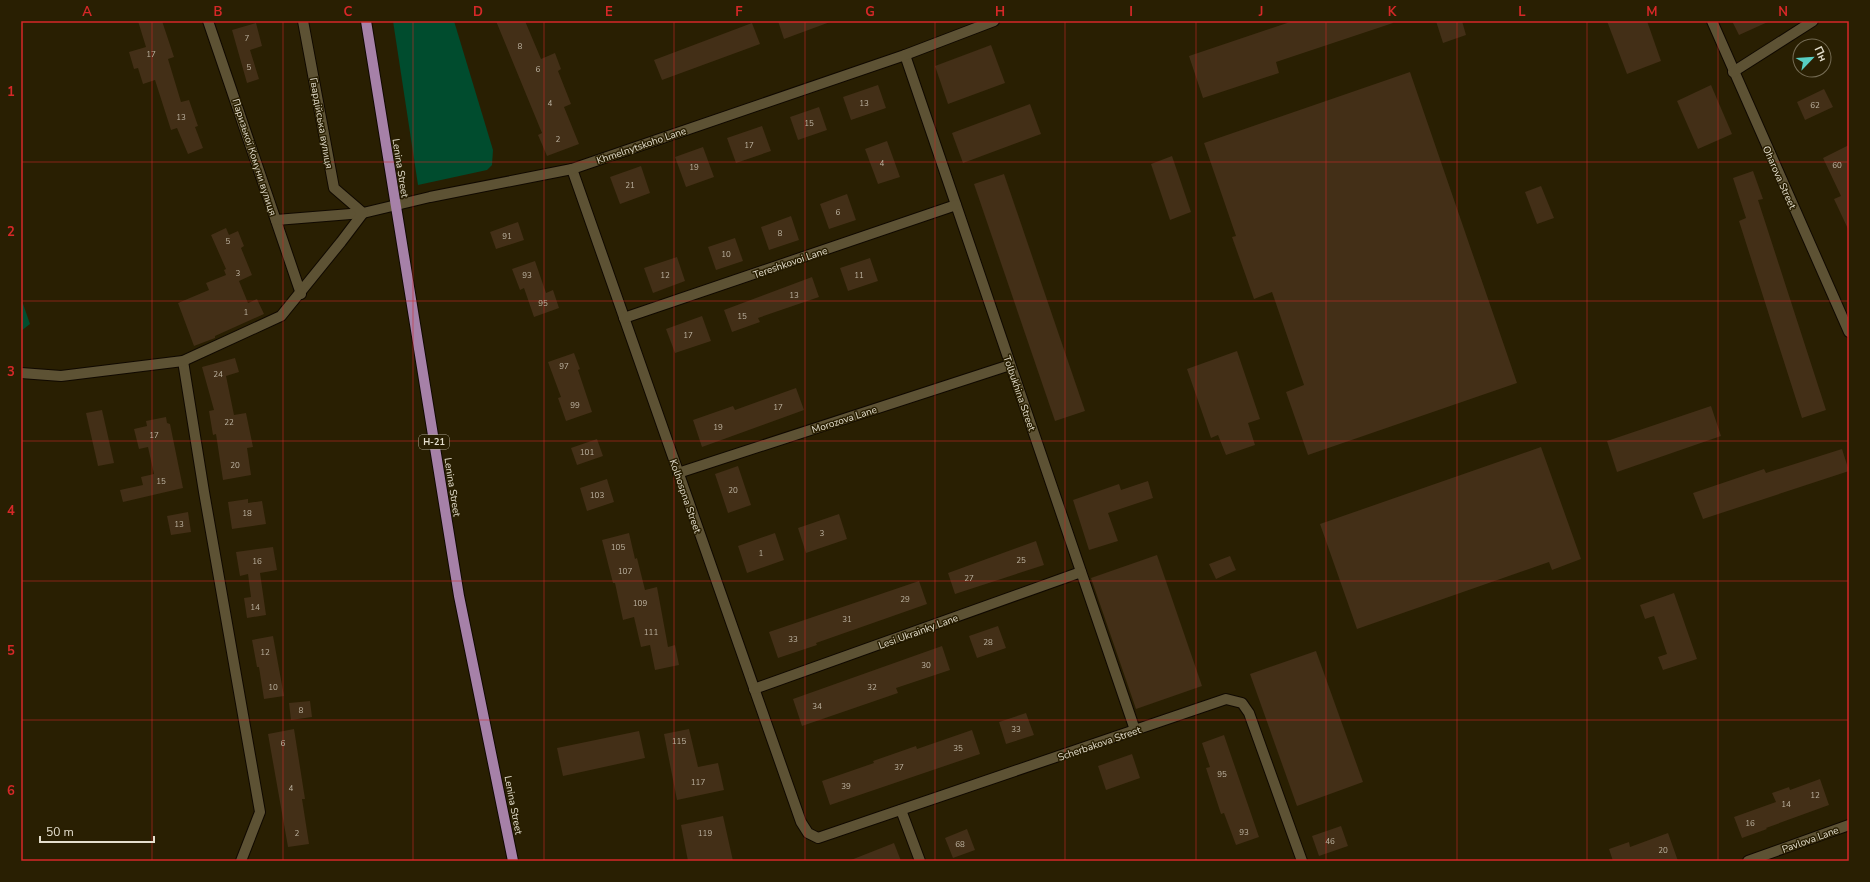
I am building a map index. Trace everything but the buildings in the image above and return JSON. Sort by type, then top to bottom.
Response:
[{"type":"main road","name":"Lenina Street","points":[[366,21],[459,596],[513,861]]},
{"type":"street","name":"Паризької Комуни вулиця","points":[[208,21],[300,294]]},
{"type":"street","name":"Гвардійська вулиця","points":[[303,21],[334,188],[362,212]]},
{"type":"street","name":"Khmelnytskoho Lane","points":[[276,220],[362,212],[395,204],[572,169],[905,55],[994,21]]},
{"type":"street","name":"Oharova Street","points":[[1712,21],[1733,72],[1849,332]]},
{"type":"street","points":[[1733,72],[1813,21]]},
{"type":"street","name":"Tolbukhina Street","points":[[905,55],[1135,730]]},
{"type":"street","name":"Kolhospna Street","points":[[572,169],[801,822]]},
{"type":"street","name":"Tereshkovoi Lane","points":[[624,318],[956,205]]},
{"type":"street","points":[[21,373],[61,376],[183,361],[281,316],[300,294],[362,212]]},
{"type":"street","points":[[183,361],[260,812],[241,861]]},
{"type":"street","name":"Morozova Lane","points":[[678,473],[1010,365]]},
{"type":"street","name":"Lesi Ukrainky Lane","points":[[754,689],[1081,572]]},
{"type":"street","name":"Scherbakova Street","points":[[801,822],[808,833],[818,838],[1226,699],[1242,702],[1249,712],[1302,861]]},
{"type":"street","points":[[901,810],[920,861]]},
{"type":"street","name":"Pavlova Lane","points":[[1748,861],[1849,825]]},
{"type":"green space","points":[[393,21],[454,21],[493,150],[492,165],[487,170],[418,185]]},
{"type":"green space","points":[[21,298],[30,324],[21,331]]}]
